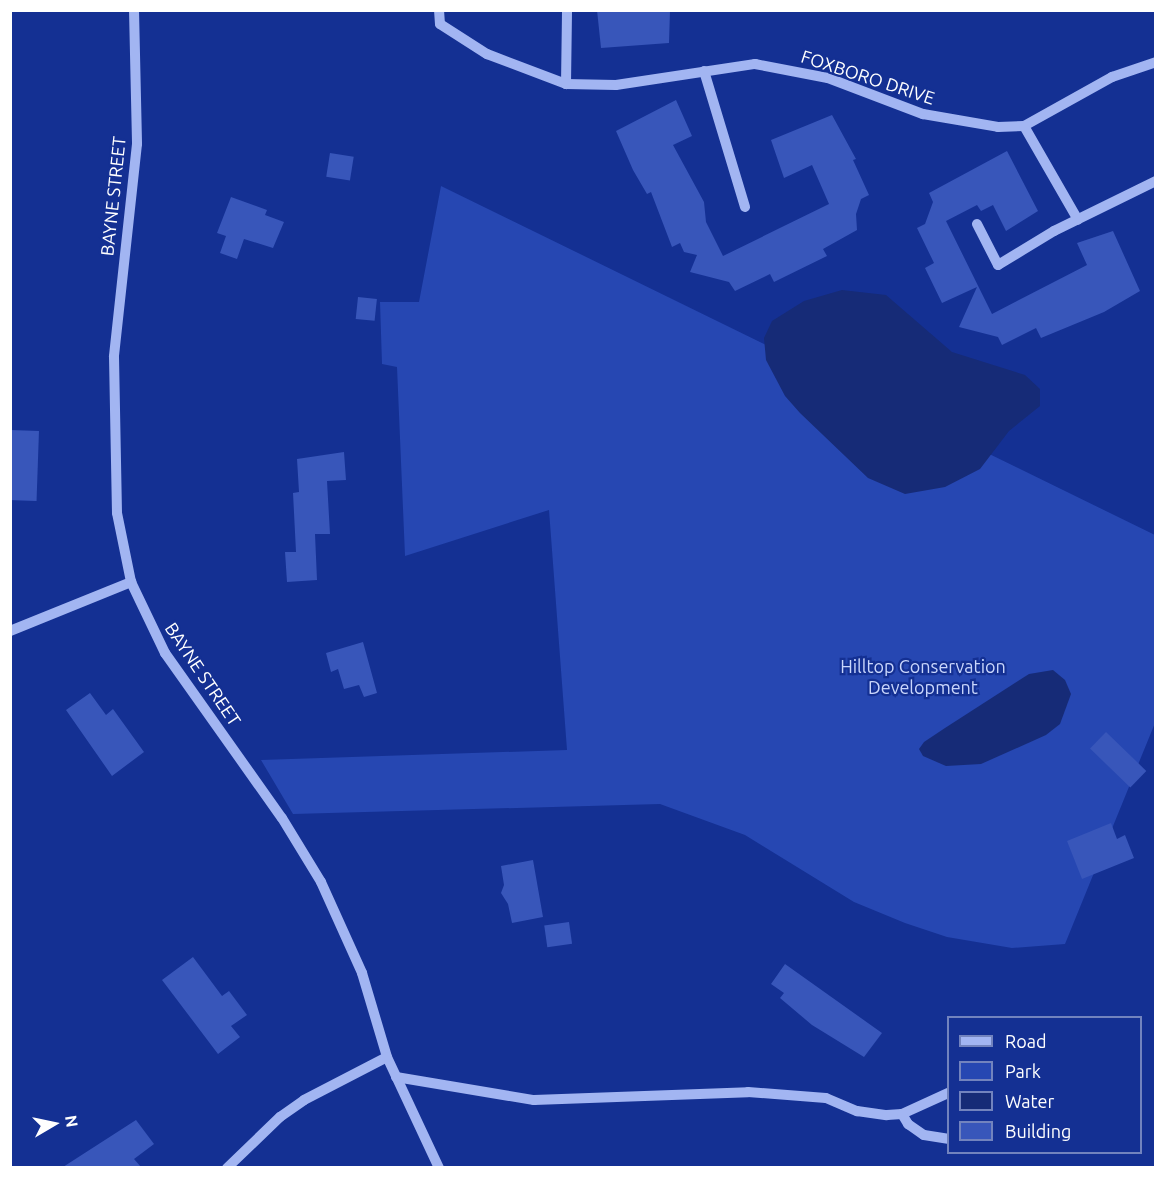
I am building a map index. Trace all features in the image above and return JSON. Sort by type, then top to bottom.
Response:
[{"type":"street","name":"BAYNE STREET","points":[[134,10],[137,144],[114,357],[117,513],[131,582],[165,653],[282,818],[321,882],[362,973],[387,1057],[439,1167]]},
{"type":"street","name":"FOXBORO DRIVE","points":[[439,10],[440,24],[486,54],[566,84],[616,85],[755,64],[828,78],[923,114],[975,125],[1024,126]]},
{"type":"street","points":[[566,84],[567,10]]},
{"type":"street","points":[[1078,220],[1024,126],[1112,77],[1155,62]]},
{"type":"street","points":[[704,71],[745,207]]},
{"type":"street","points":[[977,224],[998,265],[1078,220],[1155,181]]},
{"type":"street","points":[[10,631],[131,582]]},
{"type":"street","points":[[227,1167],[280,1117],[329,1085],[387,1057]]},
{"type":"street","points":[[396,1077],[534,1100],[748,1092],[826,1098],[857,1111],[902,1114],[947,1093]]},
{"type":"street","points":[[902,1114],[908,1124],[924,1135],[947,1139]]},
{"type":"green space","name":"Hilltop Conservation Development","points":[[441,186],[1155,535],[1155,723],[1065,944],[1012,948],[947,937],[905,923],[854,902],[745,835],[660,804],[293,814],[261,760],[567,750],[549,510],[405,556],[397,367],[382,364],[380,302],[419,302]]},
{"type":"water","points":[[842,290],[886,295],[952,352],[1025,375],[1040,389],[1040,406],[1009,431],[980,469],[945,487],[905,494],[868,478],[785,396],[766,360],[764,338],[772,321],[804,301]]},
{"type":"water","points":[[1053,670],[1065,680],[1071,694],[1060,724],[1046,735],[981,764],[946,766],[923,756],[919,749],[924,742],[945,728],[1029,674]]},
{"type":"building","points":[[597,10],[670,10],[669,43],[601,48]]},
{"type":"building","points":[[676,100],[692,136],[673,145],[704,202],[706,222],[723,256],[829,204],[812,165],[784,178],[771,140],[832,115],[856,159],[853,160],[869,195],[861,199],[856,214],[857,230],[823,249],[827,256],[774,282],[770,274],[735,291],[729,282],[690,272],[697,255],[684,252],[680,243],[672,247],[651,192],[647,194],[633,170],[616,131]]},
{"type":"building","points":[[1007,151],[1038,211],[1006,231],[993,205],[981,211],[977,205],[946,221],[992,314],[1087,265],[1077,243],[1113,231],[1140,291],[1104,312],[1041,338],[1036,328],[1002,345],[998,337],[959,327],[977,287],[942,303],[925,268],[934,263],[917,228],[925,224],[933,202],[929,193]]},
{"type":"building","points":[[330,153],[354,157],[350,180],[326,177]]},
{"type":"building","points":[[231,197],[267,210],[265,215],[284,222],[273,248],[244,239],[237,259],[220,253],[226,236],[217,233]]},
{"type":"building","points":[[358,297],[377,299],[375,321],[356,319]]},
{"type":"building","points":[[10,430],[39,431],[37,501],[10,500]]},
{"type":"building","points":[[344,452],[346,480],[327,481],[330,534],[315,534],[317,580],[287,582],[285,552],[296,552],[293,493],[299,492],[297,459]]},
{"type":"building","points":[[363,642],[377,693],[364,697],[359,685],[344,689],[338,669],[331,672],[326,653]]},
{"type":"building","points":[[90,693],[106,715],[113,709],[144,752],[112,776],[66,710]]},
{"type":"building","points":[[1106,732],[1146,771],[1130,787],[1090,749]]},
{"type":"building","points":[[1111,823],[1117,839],[1125,835],[1134,858],[1082,879],[1067,841]]},
{"type":"building","points":[[533,860],[543,917],[512,923],[508,904],[501,893],[504,885],[501,866]]},
{"type":"building","points":[[569,922],[572,944],[547,947],[544,925]]},
{"type":"building","points":[[193,957],[222,996],[229,991],[247,1015],[231,1026],[240,1037],[218,1054],[162,980]]},
{"type":"building","points":[[785,964],[882,1033],[864,1057],[812,1025],[780,998],[784,993],[771,984]]},
{"type":"building","points":[[136,1120],[154,1144],[134,1159],[141,1167],[63,1167]]}]
